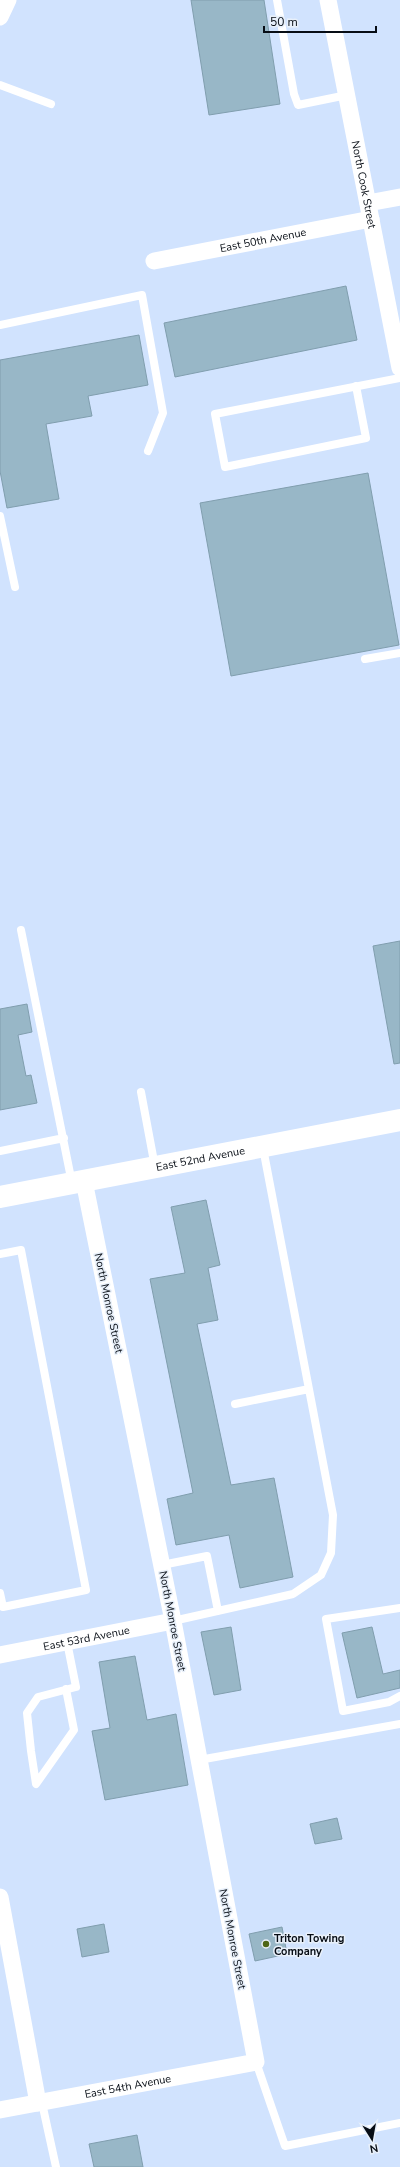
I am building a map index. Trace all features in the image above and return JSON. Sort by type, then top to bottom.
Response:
[{"type":"street","points":[[0,17],[8,0]]},
{"type":"street","name":"North Cook Street","points":[[328,0],[400,368]]},
{"type":"street","name":"East 50th Avenue","points":[[154,261],[370,211],[400,197]]},
{"type":"street","name":"East 52nd Avenue","points":[[0,1197],[400,1120]]},
{"type":"street","name":"North Monroe Street","points":[[78,1182],[162,1565],[256,2062]]},
{"type":"street","name":"East 53rd Avenue","points":[[0,1655],[173,1621]]},
{"type":"street","points":[[0,1897],[40,2103]]},
{"type":"street","name":"East 54th Avenue","points":[[0,2110],[256,2062]]},
{"type":"lane","points":[[278,0],[294,94],[298,105],[347,95]]},
{"type":"lane","points":[[0,85],[51,104]]},
{"type":"lane","points":[[0,325],[142,295],[163,413],[148,451]]},
{"type":"lane","points":[[356,386],[366,438],[225,467],[215,414],[356,386],[400,378]]},
{"type":"lane","points":[[0,516],[15,586]]},
{"type":"lane","points":[[365,659],[400,653]]},
{"type":"lane","points":[[21,930],[64,1138],[78,1182]]},
{"type":"lane","points":[[141,1092],[155,1167]]},
{"type":"lane","points":[[0,1151],[64,1138]]},
{"type":"lane","points":[[173,1621],[293,1594],[321,1575],[331,1553],[333,1515],[263,1147]]},
{"type":"lane","points":[[0,1254],[21,1250],[86,1590],[3,1607],[0,1593]]},
{"type":"lane","points":[[235,1404],[309,1388]]},
{"type":"lane","points":[[162,1565],[207,1556],[218,1611]]},
{"type":"lane","points":[[400,1608],[326,1619],[344,1711],[389,1702],[400,1696]]},
{"type":"lane","points":[[66,1689],[74,1730],[36,1784],[27,1713],[38,1697],[76,1686],[67,1642]]},
{"type":"lane","points":[[199,1760],[400,1724]]},
{"type":"lane","points":[[256,2062],[285,2146],[400,2123]]},
{"type":"lane","points":[[40,2103],[56,2167]]},
{"type":"building","points":[[191,0],[264,0],[280,104],[209,115]]},
{"type":"building","points":[[346,286],[357,340],[175,377],[164,323]]},
{"type":"building","points":[[139,335],[148,385],[88,396],[92,416],[46,424],[59,499],[7,508],[0,471],[0,360]]},
{"type":"building","points":[[368,473],[399,645],[231,676],[200,503]]},
{"type":"building","points":[[400,941],[400,1063],[394,1064],[373,946]]},
{"type":"building","points":[[27,1004],[32,1032],[18,1035],[26,1076],[31,1075],[37,1103],[0,1110],[0,1009]]},
{"type":"building","points":[[206,1200],[220,1265],[208,1268],[218,1320],[197,1324],[231,1485],[274,1478],[293,1577],[240,1588],[229,1535],[176,1545],[167,1499],[193,1493],[150,1279],[185,1273],[171,1207]]},
{"type":"building","points":[[231,1627],[241,1690],[214,1695],[201,1632]]},
{"type":"building","points":[[372,1627],[383,1674],[400,1670],[400,1688],[357,1698],[342,1633]]},
{"type":"building","points":[[135,1656],[147,1720],[176,1714],[188,1785],[105,1800],[92,1731],[110,1728],[99,1662]]},
{"type":"building","points":[[337,1818],[342,1839],[315,1844],[310,1824]]},
{"type":"building","points":[[104,1924],[109,1952],[82,1957],[77,1929]]},
{"type":"building","points":[[282,1927],[287,1954],[255,1961],[249,1934]]},
{"type":"building","points":[[137,2135],[143,2167],[94,2167],[89,2144]]},
{"type":"place","name":"Triton Towing Company","points":[[266,1944]]}]
